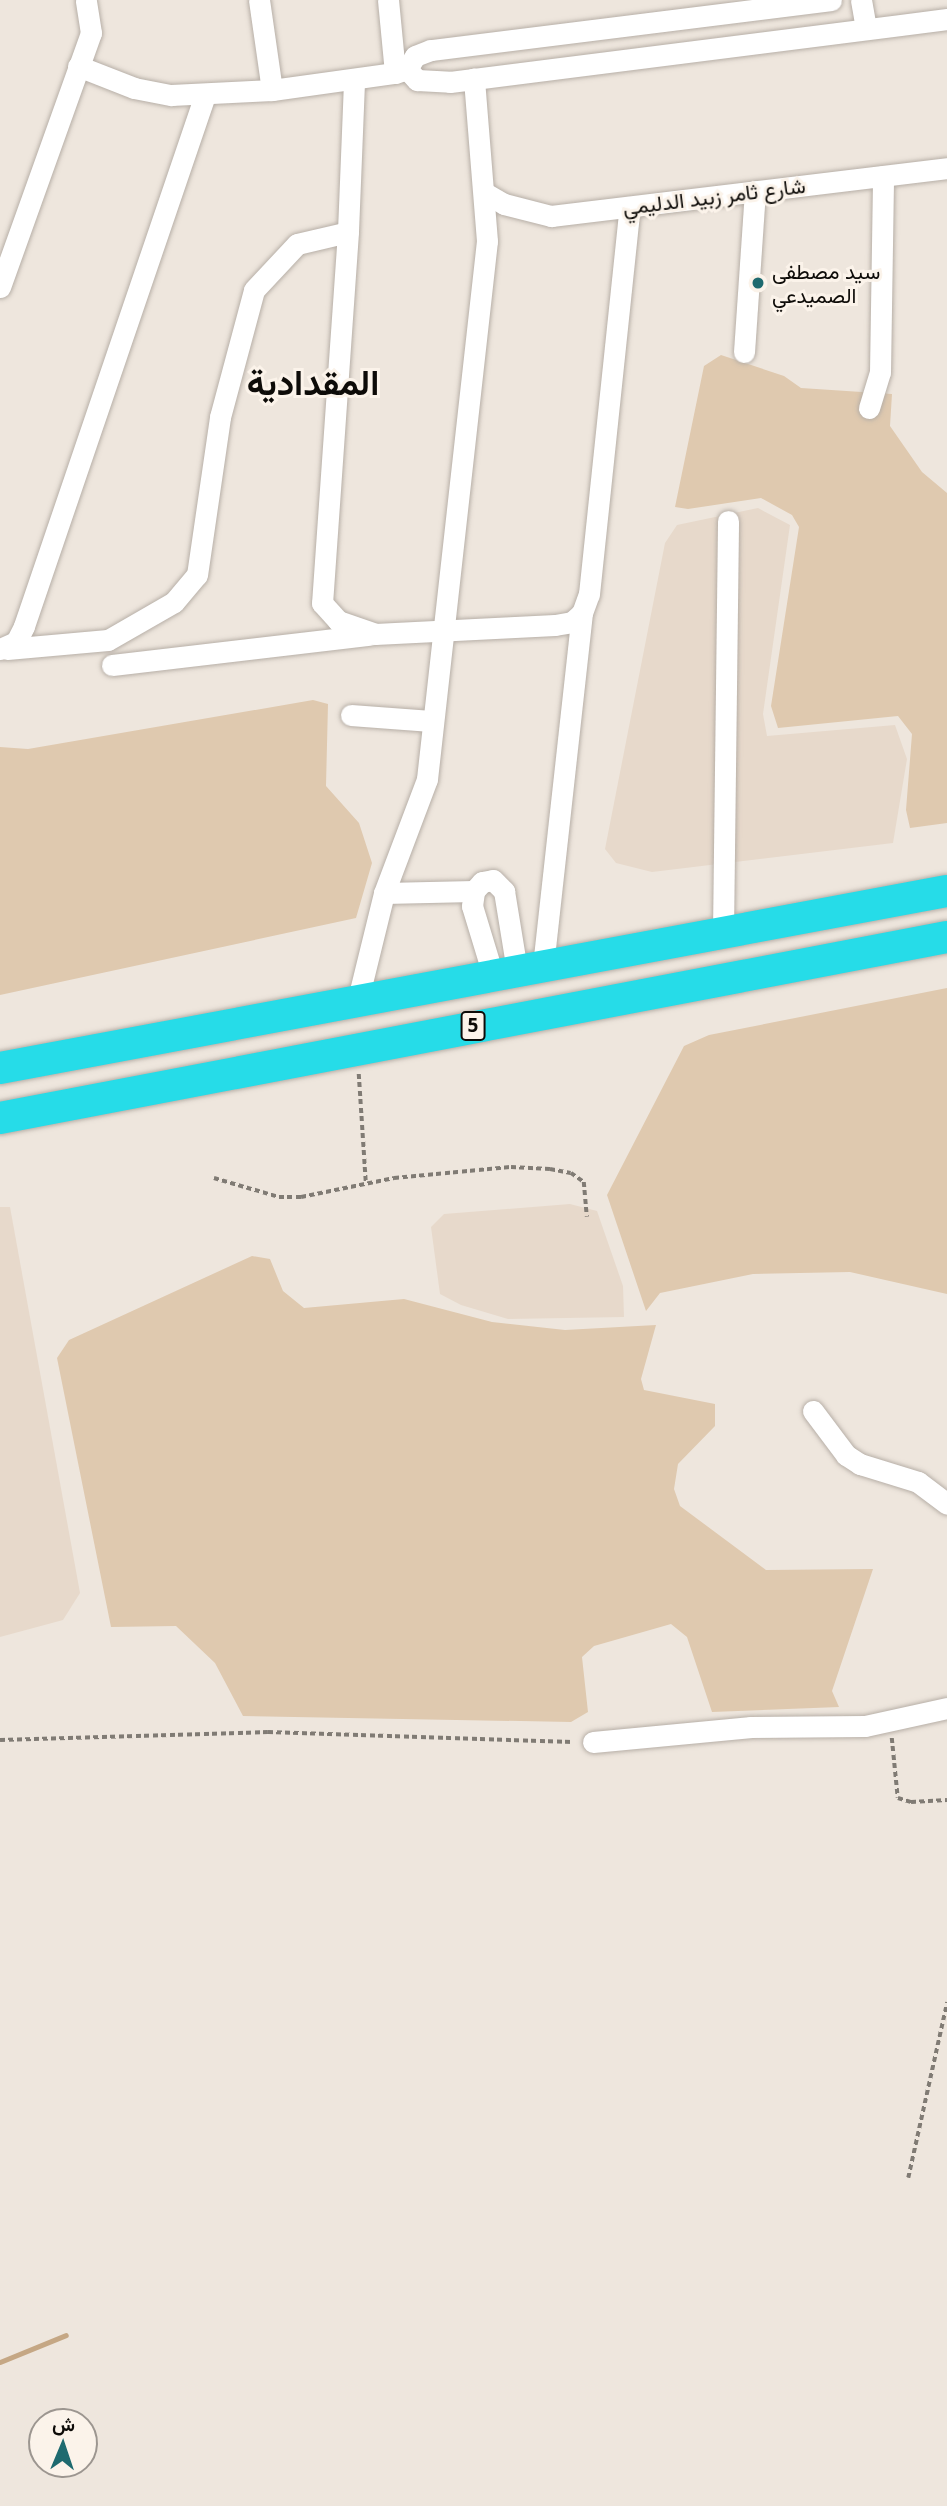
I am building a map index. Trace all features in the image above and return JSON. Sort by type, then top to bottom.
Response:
[{"type":"highway","name":"5","points":[[0,1068],[947,891]]},
{"type":"highway","name":"5","points":[[0,1118],[947,937]]},
{"type":"street","points":[[0,287],[91,33],[86,0]]},
{"type":"street","points":[[259,0],[272,90]]},
{"type":"street","points":[[388,0],[401,71]]},
{"type":"street","points":[[78,66],[134,88],[172,95],[272,90],[354,82],[401,71],[415,56],[431,50],[831,0]]},
{"type":"street","points":[[861,0],[866,29]]},
{"type":"street","points":[[401,71],[417,80],[474,79],[947,19]]},
{"type":"street","points":[[358,999],[384,893],[427,779],[431,721],[487,241],[474,79]]},
{"type":"street","points":[[354,82],[348,232],[322,603],[338,621],[375,634]]},
{"type":"street","points":[[3,649],[24,626],[205,95]]},
{"type":"street","name":"شارع ثامر زبيد الدليمي","points":[[485,193],[504,204],[551,216],[947,168]]},
{"type":"street","points":[[869,408],[880,372],[883,176]]},
{"type":"street","points":[[744,352],[755,191]]},
{"type":"street","points":[[518,970],[582,613],[589,594],[630,206]]},
{"type":"street","points":[[3,649],[108,640],[174,602],[197,575],[220,417],[254,289],[297,244],[348,232]]},
{"type":"street","points":[[723,933],[728,521]]},
{"type":"street","points":[[112,665],[375,634],[555,625],[572,622],[582,613]]},
{"type":"street","points":[[351,715],[431,721]]},
{"type":"street","points":[[493,880],[504,891],[518,970],[472,906],[474,891],[482,882],[493,880]]},
{"type":"street","points":[[384,893],[474,891]]},
{"type":"street","points":[[813,1411],[846,1455],[860,1465],[918,1482],[947,1504]]},
{"type":"street","points":[[593,1742],[751,1727],[865,1726],[947,1709]]},
{"type":"path","points":[[357,1048],[366,1184]]},
{"type":"path","points":[[214,1178],[290,1197],[366,1184],[511,1167],[550,1169],[571,1173],[584,1182],[587,1217]]},
{"type":"path","points":[[890,1720],[898,1798],[911,1802],[947,1800]]},
{"type":"path","points":[[0,1740],[268,1731],[593,1742]]},
{"type":"path","points":[[908,2178],[947,2001]]},
{"type":"shaded area","points":[[721,355],[784,376],[801,388],[892,394],[890,426],[922,472],[947,493],[947,823],[910,828],[906,810],[912,734],[898,716],[778,728],[771,706],[799,527],[792,515],[761,498],[688,509],[675,507],[704,366]]},
{"type":"shaded area","points":[[758,508],[790,525],[763,714],[767,736],[895,725],[907,759],[893,843],[652,872],[616,863],[605,849],[665,543],[677,525]]},
{"type":"shaded area","points":[[313,700],[328,704],[326,786],[359,823],[372,863],[356,918],[0,995],[0,747],[28,749]]},
{"type":"shaded area","points":[[947,988],[947,1294],[850,1272],[753,1274],[660,1293],[646,1311],[607,1195],[684,1046],[709,1035]]},
{"type":"shaded area","points":[[570,1204],[597,1211],[623,1286],[624,1317],[508,1319],[461,1305],[440,1294],[431,1227],[444,1214]]},
{"type":"shaded area","points":[[0,1207],[10,1207],[80,1593],[63,1620],[0,1637]]},
{"type":"shaded area","points":[[252,1256],[270,1259],[283,1291],[304,1308],[404,1299],[492,1322],[565,1330],[656,1325],[641,1379],[644,1390],[715,1404],[715,1426],[678,1464],[674,1489],[680,1506],[766,1570],[873,1569],[832,1691],[839,1707],[712,1712],[687,1637],[671,1624],[594,1646],[582,1657],[588,1712],[571,1722],[243,1716],[215,1663],[176,1626],[111,1627],[57,1358],[69,1340]]},
{"type":"waterway","points":[[0,2362],[66,2335]]},
{"type":"place","name":"سيد مصطفى الصميدعي","points":[[758,283]]},
{"type":"district","name":"المقدادیة","points":[[313,382]]}]
